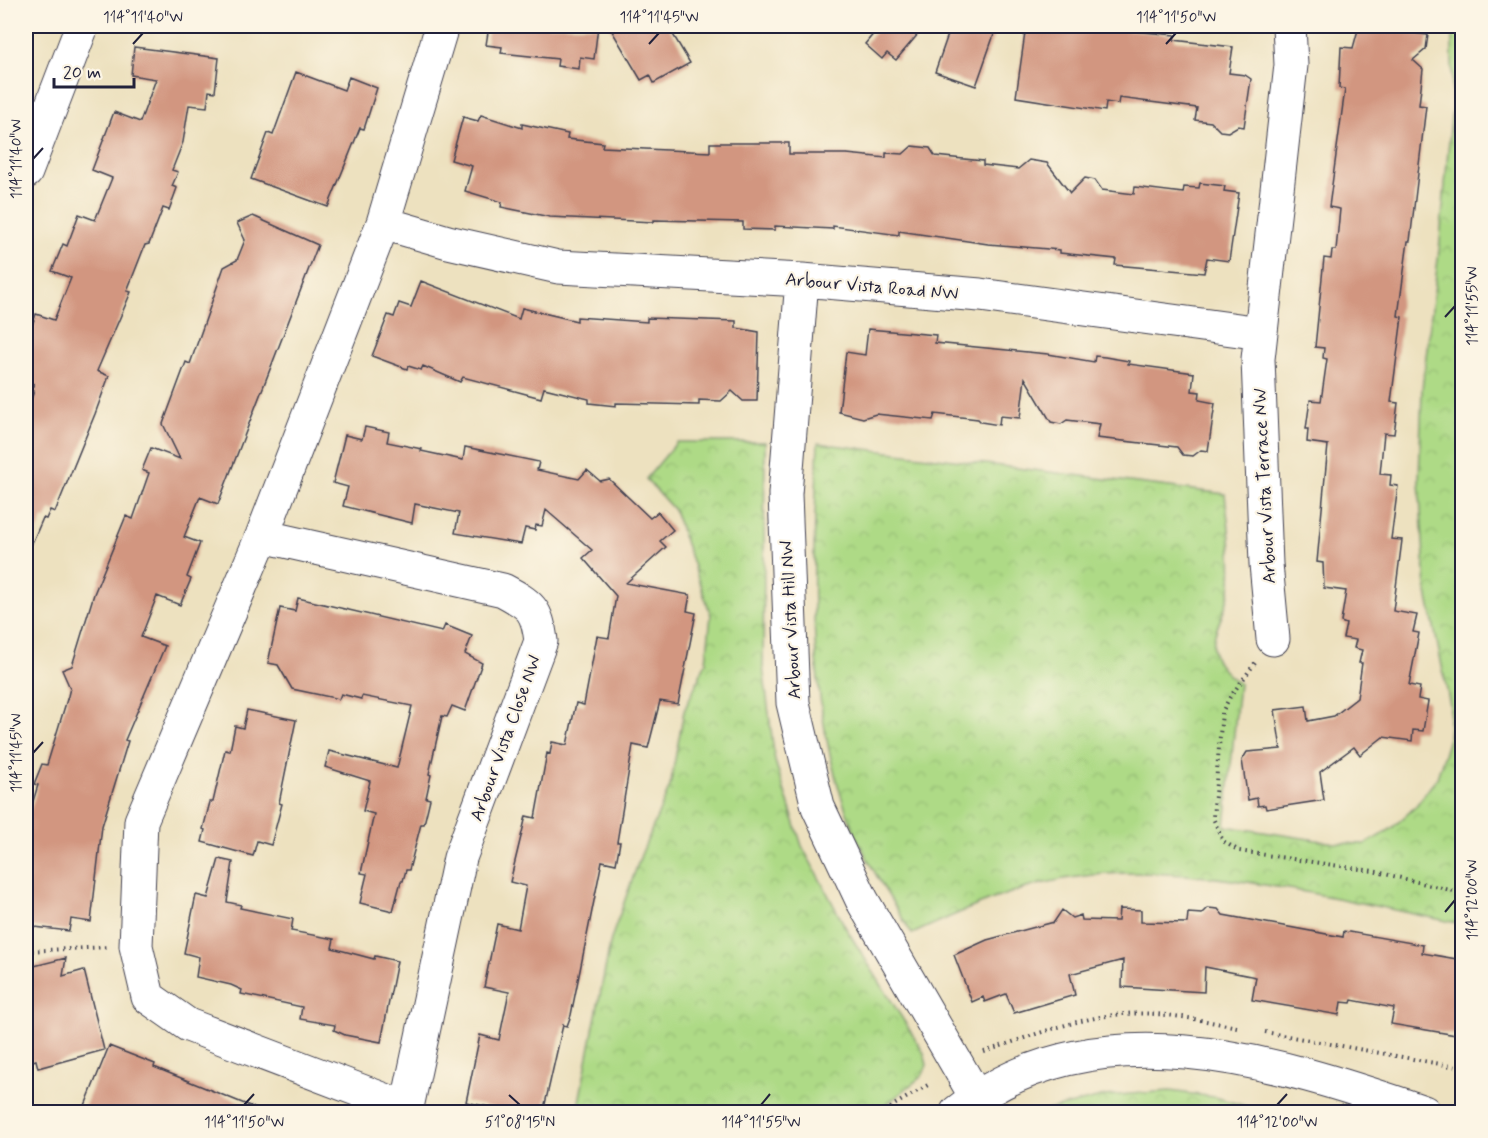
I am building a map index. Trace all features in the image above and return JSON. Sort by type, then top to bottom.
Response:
[{"type":"street","points":[[26,172],[82,26]]},
{"type":"street","points":[[383,223],[442,26]]},
{"type":"street","points":[[1261,333],[1291,65],[1289,26]]},
{"type":"street","name":"Arbour Vista Road NW","points":[[383,223],[448,242],[558,267],[802,280],[980,295],[1261,333]]},
{"type":"street","name":"Arbour Vista Close NW","points":[[262,536],[503,590],[529,604],[538,621],[541,640],[460,858],[406,1110],[188,1025],[148,997],[136,946],[141,821],[262,536],[383,223]]},
{"type":"street","name":"Arbour Vista Hill NW","points":[[802,280],[785,494],[793,703],[818,807],[862,900],[966,1105]]},
{"type":"street","name":"Arbour Vista Terrace NW","points":[[1261,333],[1258,359],[1266,564],[1273,639]]},
{"type":"street","points":[[966,1105],[1058,1059],[1133,1049],[1239,1057],[1328,1079],[1424,1113]]},
{"type":"path","points":[[1273,639],[1240,681],[1222,712],[1213,818],[1223,841],[1239,851],[1372,871],[1462,893]]},
{"type":"path","points":[[26,951],[136,946]]},
{"type":"path","points":[[886,1113],[894,1105],[928,1085]]},
{"type":"green space","points":[[1452,26],[1462,26],[1462,924],[1273,886],[1176,874],[1129,873],[1084,876],[1039,884],[995,898],[912,934],[876,875],[853,829],[833,768],[824,722],[814,630],[814,536],[818,443],[1225,494],[1231,549],[1231,582],[1213,647],[1216,659],[1224,671],[1239,683],[1225,826],[1335,843],[1366,844],[1391,829],[1415,807],[1437,778],[1448,742],[1450,705],[1426,588],[1419,481],[1422,389],[1439,251],[1452,107]]},
{"type":"green space","points":[[677,442],[765,442],[763,667],[775,761],[802,846],[847,930],[924,1053],[927,1065],[922,1076],[877,1112],[577,1112],[611,939],[641,855],[670,786],[684,711],[706,662],[711,615],[674,510],[646,479]]},
{"type":"green space","points":[[1170,1091],[1214,1097],[1266,1112],[1041,1112],[1105,1096]]},
{"type":"building","points":[[489,26],[598,26],[594,59],[580,57],[579,69],[557,66],[558,59],[501,53],[502,47],[486,45]]},
{"type":"building","points":[[609,26],[668,26],[690,63],[654,83],[650,75],[641,80]]},
{"type":"building","points":[[880,26],[925,26],[896,60],[887,53],[882,59],[865,44]]},
{"type":"building","points":[[951,26],[997,26],[976,86],[935,72]]},
{"type":"building","points":[[1026,26],[1104,26],[1103,28],[1175,35],[1174,40],[1233,47],[1229,73],[1245,75],[1251,79],[1244,127],[1238,126],[1228,132],[1220,131],[1211,122],[1195,120],[1197,108],[1119,98],[1118,104],[1106,102],[1105,111],[1016,97]]},
{"type":"building","points":[[1359,26],[1428,35],[1426,49],[1413,60],[1423,69],[1419,105],[1426,106],[1410,241],[1408,241],[1398,316],[1402,317],[1391,402],[1398,403],[1394,434],[1384,433],[1380,474],[1391,475],[1390,485],[1398,486],[1391,539],[1402,540],[1393,611],[1417,615],[1413,632],[1419,633],[1409,685],[1420,687],[1418,699],[1428,701],[1423,731],[1413,730],[1412,741],[1383,737],[1360,755],[1354,747],[1320,772],[1324,800],[1266,809],[1265,805],[1258,806],[1257,798],[1248,800],[1242,760],[1247,752],[1281,749],[1275,710],[1306,706],[1308,721],[1334,716],[1357,698],[1362,663],[1359,663],[1362,650],[1354,648],[1356,640],[1343,638],[1346,624],[1341,622],[1346,591],[1324,588],[1323,563],[1317,562],[1328,445],[1307,442],[1308,429],[1306,429],[1310,400],[1321,401],[1327,359],[1323,358],[1324,348],[1315,347],[1324,258],[1331,259],[1332,250],[1336,250],[1340,209],[1329,207],[1345,89],[1339,88],[1341,47],[1353,48]]},
{"type":"building","points":[[134,47],[219,58],[215,92],[209,91],[207,107],[189,105],[183,142],[172,170],[178,172],[172,186],[177,188],[169,210],[163,208],[149,244],[145,245],[127,291],[131,292],[97,371],[109,376],[55,512],[50,510],[46,519],[43,518],[26,557],[26,414],[34,391],[31,390],[34,384],[26,381],[26,342],[36,314],[54,320],[71,278],[52,271],[63,244],[67,246],[79,214],[95,220],[112,178],[92,170],[114,112],[140,122],[156,79],[131,75]]},
{"type":"building","points":[[296,72],[344,90],[349,77],[377,88],[364,129],[360,128],[328,207],[251,179],[268,133],[273,135]]},
{"type":"building","points":[[481,115],[522,128],[522,124],[568,134],[567,139],[603,143],[602,147],[710,152],[710,143],[789,143],[789,154],[847,154],[886,158],[886,153],[903,154],[912,146],[930,148],[935,156],[983,161],[983,165],[1018,169],[1029,160],[1047,163],[1070,193],[1085,178],[1095,180],[1102,190],[1134,194],[1135,187],[1183,193],[1184,187],[1199,188],[1200,183],[1225,186],[1224,191],[1239,193],[1229,261],[1207,258],[1204,273],[1115,265],[1116,259],[1060,253],[1060,250],[988,244],[899,231],[899,235],[833,226],[833,229],[775,226],[775,230],[743,229],[743,222],[654,220],[654,222],[550,217],[501,207],[502,202],[465,191],[472,166],[451,160],[463,117],[478,121]]},
{"type":"building","points":[[253,216],[318,245],[218,504],[200,497],[184,537],[200,543],[187,577],[191,579],[180,605],[157,596],[141,637],[165,646],[125,740],[128,741],[102,826],[91,922],[71,919],[69,931],[26,926],[29,863],[26,863],[26,824],[38,785],[34,784],[42,764],[47,765],[70,688],[62,670],[72,666],[94,594],[126,516],[133,519],[149,473],[142,470],[151,448],[180,459],[163,424],[186,362],[190,364],[224,267],[237,260],[245,240],[237,223]]},
{"type":"building","points":[[421,281],[519,319],[522,308],[577,321],[577,317],[647,322],[647,318],[736,321],[736,328],[759,332],[757,401],[743,401],[732,391],[721,401],[699,400],[699,405],[616,403],[616,406],[589,403],[589,399],[544,388],[541,398],[463,377],[460,382],[423,366],[421,370],[408,366],[407,369],[372,356],[388,315],[394,317],[399,303],[411,307]]},
{"type":"building","points":[[868,329],[936,335],[935,343],[1048,354],[1094,362],[1095,356],[1105,357],[1129,361],[1128,364],[1194,373],[1192,391],[1200,392],[1199,400],[1215,403],[1208,451],[1201,450],[1193,456],[1183,455],[1177,447],[1097,438],[1100,424],[1067,420],[1061,424],[1051,422],[1025,378],[1020,418],[1000,416],[999,425],[981,422],[978,419],[935,414],[933,420],[876,414],[863,418],[839,412],[846,352],[865,355]]},
{"type":"building","points":[[365,427],[389,432],[387,442],[463,460],[465,447],[539,462],[537,470],[579,479],[587,470],[600,481],[609,479],[650,518],[658,512],[673,530],[660,541],[666,547],[626,583],[690,595],[687,611],[696,613],[678,704],[660,701],[648,748],[633,745],[617,842],[620,842],[616,864],[602,861],[571,1015],[567,1026],[563,1025],[543,1113],[494,1113],[494,1108],[466,1102],[480,1035],[499,1040],[509,992],[484,987],[497,924],[518,929],[526,886],[510,882],[526,816],[535,818],[547,753],[550,754],[552,742],[567,745],[576,703],[584,705],[597,636],[609,638],[616,596],[583,558],[592,550],[546,510],[542,526],[536,525],[535,530],[525,528],[521,544],[455,533],[459,513],[415,504],[412,523],[343,506],[348,487],[333,483],[345,435],[362,439]]},
{"type":"building","points":[[298,598],[442,632],[445,625],[472,636],[465,654],[482,663],[465,711],[452,706],[447,717],[442,716],[429,774],[431,775],[426,798],[430,799],[424,824],[421,824],[409,870],[406,870],[403,881],[401,881],[393,911],[360,903],[367,874],[361,873],[374,814],[363,811],[370,781],[325,767],[329,751],[397,768],[412,706],[362,696],[361,699],[341,694],[339,699],[292,689],[278,665],[268,663],[280,608],[295,611]]},
{"type":"building","points":[[247,710],[296,720],[279,803],[282,804],[271,845],[257,841],[253,856],[202,842],[205,830],[203,829],[210,802],[213,802],[225,750],[230,751],[235,726],[243,728]]},
{"type":"building","points":[[219,859],[233,862],[227,902],[241,905],[240,908],[293,919],[291,931],[334,939],[332,948],[374,959],[375,956],[397,961],[381,1042],[345,1035],[334,1030],[335,1025],[300,1019],[302,1007],[241,994],[242,990],[231,985],[196,977],[199,957],[184,953],[196,895],[208,898]]},
{"type":"building","points":[[1208,908],[1218,909],[1223,915],[1343,937],[1344,931],[1423,945],[1422,953],[1462,960],[1462,1036],[1391,1024],[1394,1008],[1352,1000],[1351,1003],[1341,1002],[1339,1015],[1252,1000],[1256,977],[1205,967],[1204,992],[1122,987],[1123,960],[1070,974],[1075,995],[1014,1013],[1006,994],[985,1002],[983,997],[972,1002],[954,955],[987,940],[1054,922],[1062,910],[1072,918],[1081,915],[1082,920],[1118,921],[1119,909],[1141,910],[1141,922],[1187,923],[1188,913],[1202,914]]},
{"type":"building","points":[[66,958],[63,976],[84,970],[104,1050],[38,1068],[36,1060],[26,1063],[26,968]]},
{"type":"building","points":[[109,1046],[155,1064],[154,1067],[267,1113],[82,1113]]}]
